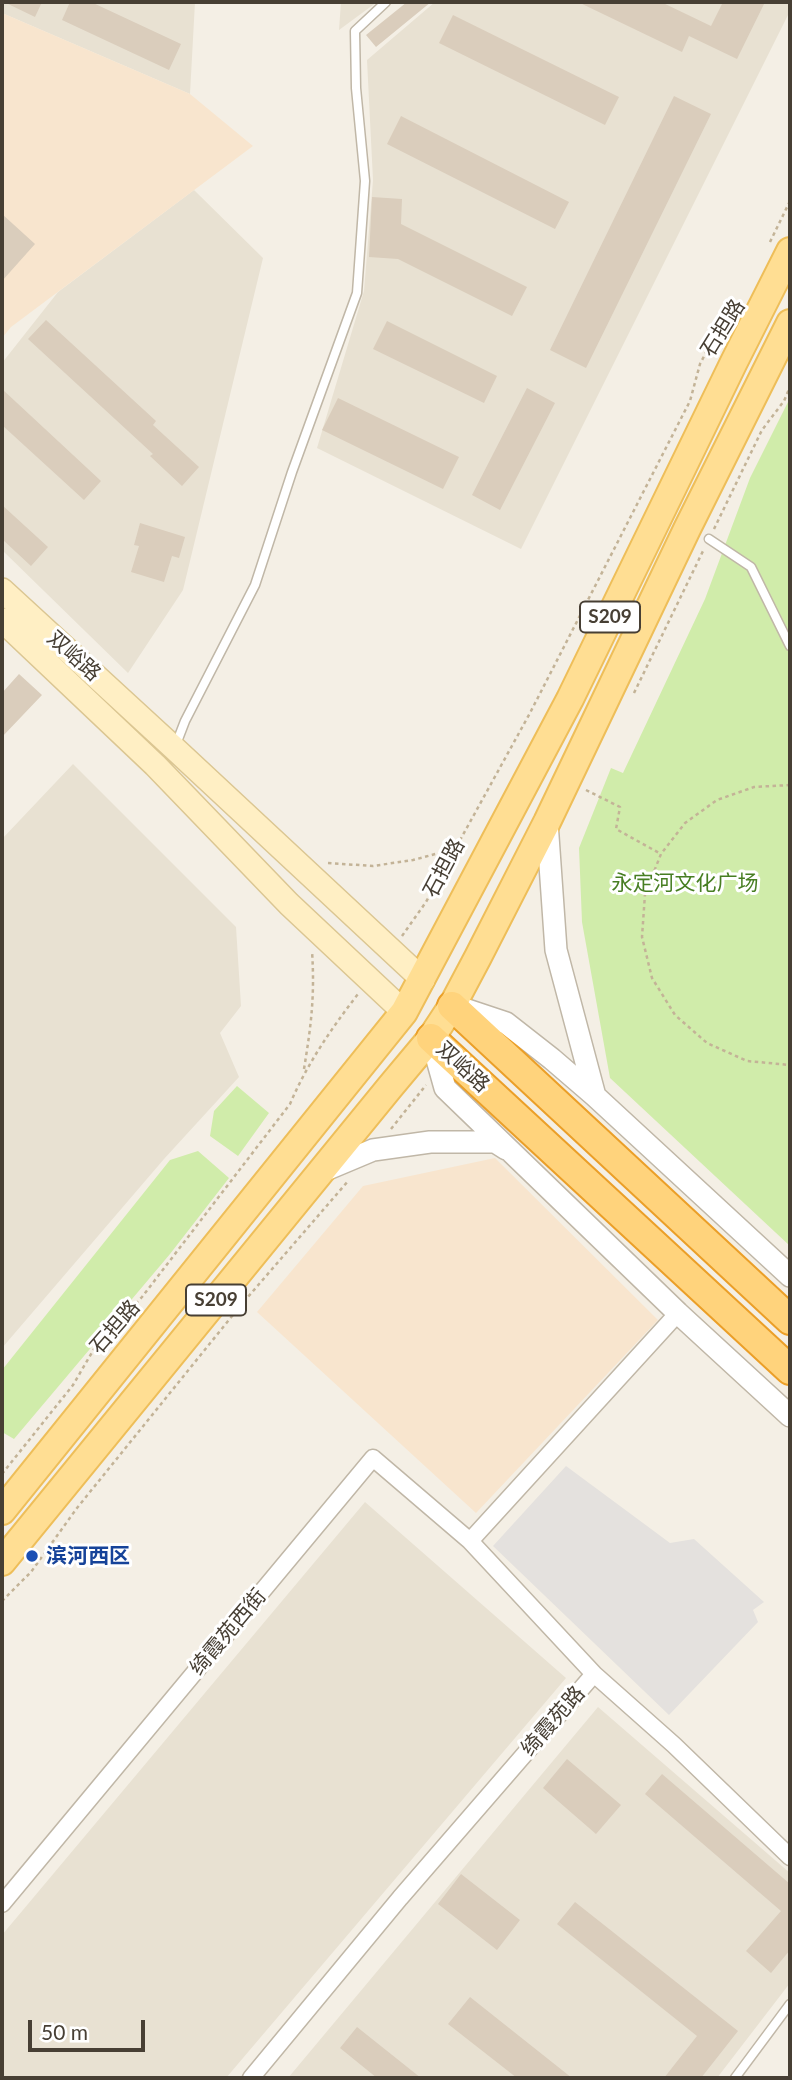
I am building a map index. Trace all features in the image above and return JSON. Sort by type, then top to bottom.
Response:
[{"type":"highway","name":"双峪路","points":[[452,1006],[790,1320]]},
{"type":"highway","name":"双峪路","points":[[431,1038],[790,1370]]},
{"type":"main road","name":"石担路","points":[[2,1511],[404,1012],[569,699],[728,375],[779,249]]},
{"type":"main road","name":"S209","points":[[2,1562],[431,1038],[452,1006],[547,822],[687,529],[790,323]]},
{"type":"main road","name":"双峪路","points":[[2,590],[423,980]]},
{"type":"main road","name":"双峪路","points":[[2,620],[155,765],[289,904],[404,1012]]},
{"type":"main road","points":[[423,980],[452,1006]]},
{"type":"main road","points":[[404,1012],[431,1038]]},
{"type":"street","points":[[547,822],[556,950],[595,1096]]},
{"type":"street","name":"双峪路","points":[[452,1006],[506,1023],[595,1096],[790,1276]]},
{"type":"street","name":"双峪路","points":[[431,1038],[445,1088],[678,1313],[790,1416]]},
{"type":"street","points":[[323,1171],[373,1150],[430,1142],[495,1142],[512,1153]]},
{"type":"street","points":[[470,1541],[678,1313]]},
{"type":"street","name":"绮霞苑西街","points":[[2,1904],[373,1458],[470,1541]]},
{"type":"street","name":"绮霞苑路","points":[[251,2078],[400,1898],[594,1674],[470,1541]]},
{"type":"street","points":[[594,1674],[674,1745],[790,1857]]},
{"type":"lane","points":[[174,748],[185,721],[255,585],[292,472],[357,293],[365,181],[356,89],[355,31],[386,2]]},
{"type":"lane","points":[[709,539],[751,567],[790,646]]},
{"type":"lane","points":[[735,2078],[790,2004]]},
{"type":"path","points":[[779,249],[790,201]]},
{"type":"path","name":"石担路","points":[[392,950],[426,902],[530,713],[690,401],[701,364],[716,333],[738,306]]},
{"type":"path","points":[[790,785],[754,787],[717,800],[685,823],[660,854],[645,894],[642,937],[653,978],[675,1015],[707,1044],[747,1060],[790,1065]]},
{"type":"path","points":[[586,790],[620,807],[616,829],[660,854]]},
{"type":"path","points":[[297,862],[373,866],[439,853],[459,840]]},
{"type":"path","points":[[303,1073],[313,1015],[312,950]]},
{"type":"path","name":"石担路","points":[[2,1474],[73,1385],[94,1349],[142,1297],[290,1104],[303,1073],[334,1025],[369,980]]},
{"type":"shaded area","points":[[2,2],[195,2],[190,94],[2,13]]},
{"type":"shaded area","points":[[341,2],[377,2],[339,30]]},
{"type":"shaded area","points":[[435,2],[790,2],[790,11],[521,549],[317,448],[364,291],[373,180],[367,60]]},
{"type":"shaded area","points":[[2,13],[190,94],[253,146],[11,327],[2,338]]},
{"type":"shaded area","points":[[194,190],[263,258],[183,590],[128,673],[2,550],[2,363],[58,292]]},
{"type":"shaded area","points":[[73,764],[236,927],[241,1006],[220,1033],[239,1077],[164,1159],[2,1348],[2,839]]},
{"type":"shaded area","points":[[495,1158],[658,1320],[476,1513],[257,1312],[363,1186]]},
{"type":"shaded area","points":[[566,1466],[670,1543],[694,1539],[764,1602],[753,1610],[758,1622],[669,1715],[493,1546]]},
{"type":"shaded area","points":[[365,1502],[566,1678],[226,2078],[2,2078],[2,1935]]},
{"type":"shaded area","points":[[598,1707],[790,1873],[790,1983],[717,2078],[288,2078]]},
{"type":"green space","name":"永定河文化广场","points":[[790,398],[790,1246],[610,1078],[582,922],[579,848],[611,768],[623,773],[705,599],[750,478]]},
{"type":"green space","points":[[237,1086],[269,1113],[238,1156],[210,1136],[214,1111]]},
{"type":"green space","points":[[198,1151],[229,1178],[170,1254],[14,1439],[2,1432],[2,1370],[170,1160]]},
{"type":"building","points":[[4,2],[42,2],[35,17]]},
{"type":"building","points":[[70,2],[91,2],[181,44],[169,70],[62,20]]},
{"type":"building","points":[[407,2],[431,2],[376,47],[366,35]]},
{"type":"building","points":[[578,2],[661,2],[711,26],[723,2],[765,2],[737,59],[689,36],[682,52]]},
{"type":"building","points":[[453,15],[619,97],[605,125],[439,43]]},
{"type":"building","points":[[674,96],[711,114],[586,368],[550,350]]},
{"type":"building","points":[[401,116],[569,202],[555,229],[387,144]]},
{"type":"building","points":[[372,197],[402,199],[401,224],[527,287],[512,316],[398,259],[369,257]]},
{"type":"building","points":[[2,214],[35,244],[2,281]]},
{"type":"building","points":[[46,320],[156,421],[153,425],[199,467],[182,486],[150,456],[153,454],[28,339]]},
{"type":"building","points":[[387,321],[497,376],[484,403],[373,349]]},
{"type":"building","points":[[527,388],[555,403],[500,510],[472,495]]},
{"type":"building","points":[[2,389],[101,481],[84,500],[2,425]]},
{"type":"building","points":[[338,398],[459,457],[443,489],[322,430]]},
{"type":"building","points":[[2,505],[48,547],[31,566],[2,539]]},
{"type":"building","points":[[140,523],[185,537],[179,558],[172,556],[164,582],[131,572],[139,546],[134,545]]},
{"type":"building","points":[[19,674],[42,695],[2,737],[2,693]]},
{"type":"building","points":[[567,1759],[621,1805],[596,1834],[543,1788]]},
{"type":"building","points":[[662,1774],[790,1884],[790,1950],[771,1973],[746,1951],[781,1911],[645,1794]]},
{"type":"building","points":[[461,1874],[520,1920],[497,1950],[438,1904]]},
{"type":"building","points":[[575,1902],[738,2031],[701,2078],[664,2078],[697,2036],[557,1924]]},
{"type":"building","points":[[470,1997],[572,2078],[517,2078],[448,2024]]},
{"type":"building","points":[[357,2027],[421,2078],[377,2078],[340,2048]]},
{"type":"place","name":"滨河西区","points":[[32,1556]]}]
